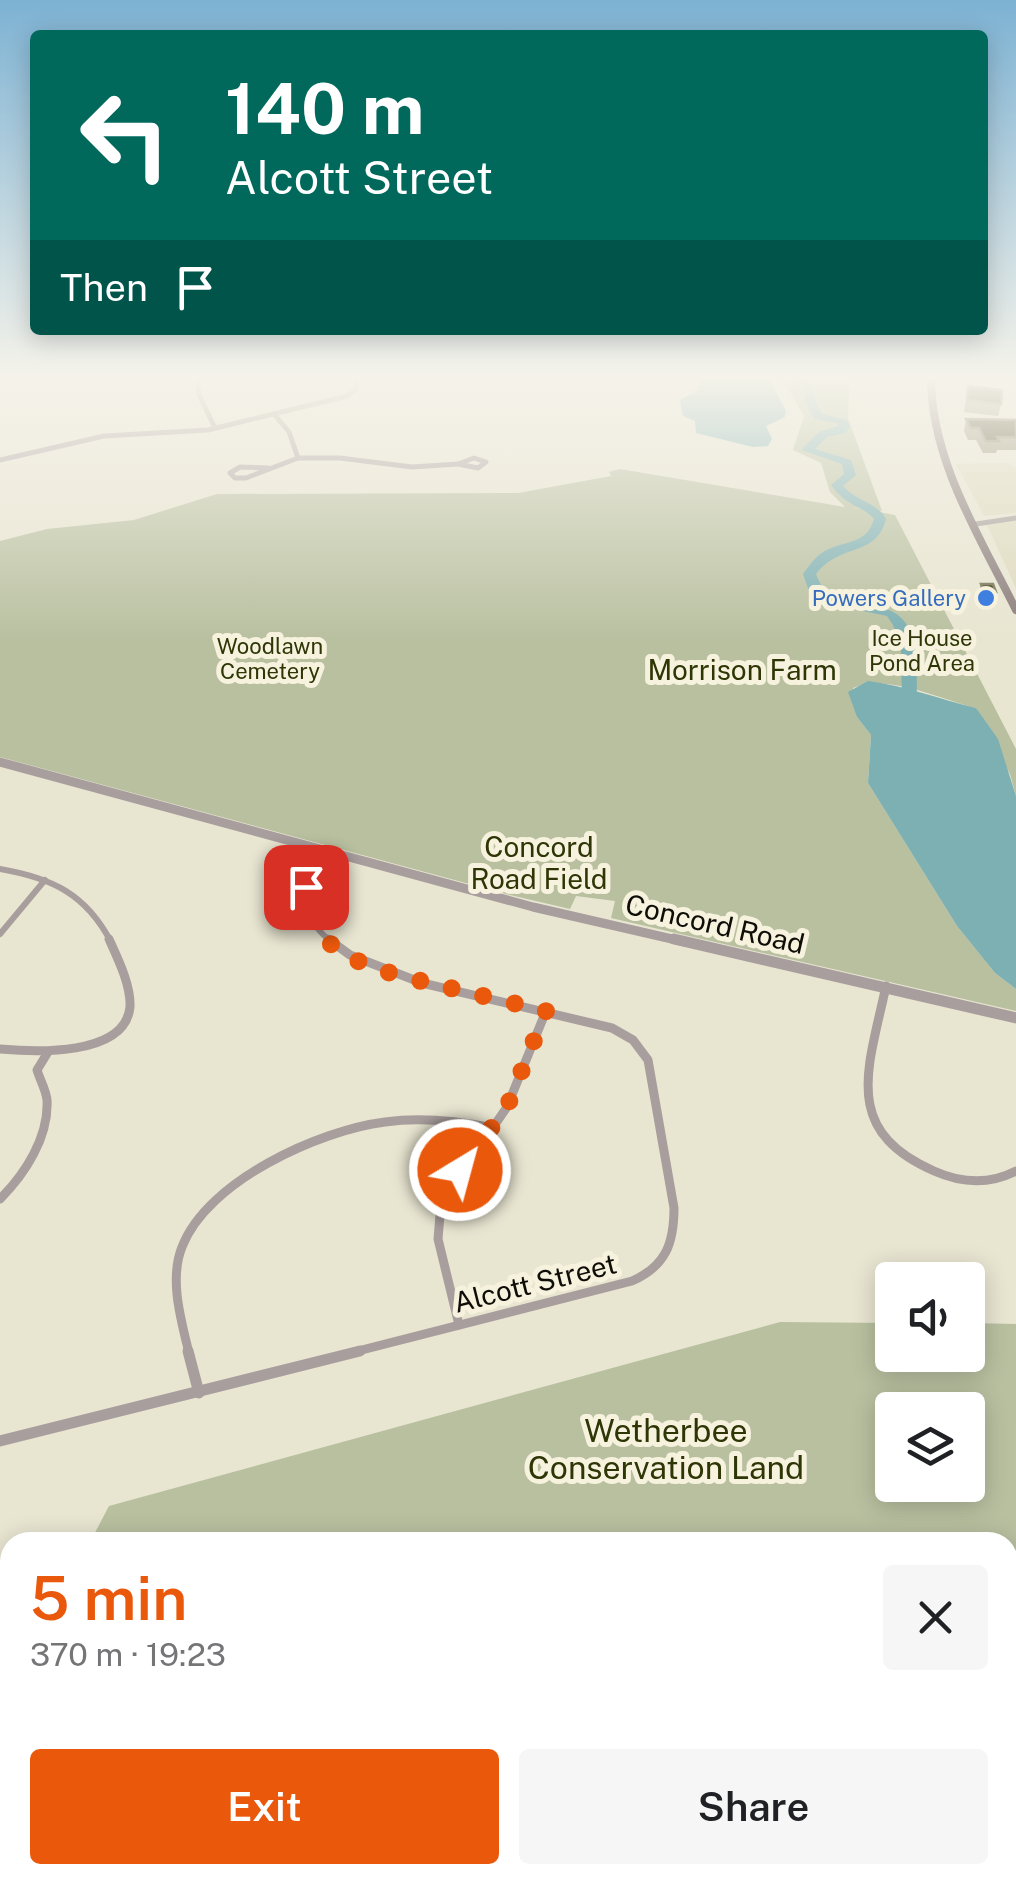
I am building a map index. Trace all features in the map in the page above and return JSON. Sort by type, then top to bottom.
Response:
[{"type":"main road","points":[[951,465],[1016,610]]},
{"type":"street","points":[[268,468],[240,466],[230,473],[242,478],[277,465]]},
{"type":"street","points":[[389,465],[442,465]]},
{"type":"street","points":[[976,524],[1016,518]]},
{"type":"street","name":"Concord Road","points":[[0,762],[533,907],[1016,1018]]},
{"type":"street","points":[[306,896],[308,878],[321,850]]},
{"type":"street","points":[[306,896],[337,854]]},
{"type":"street","points":[[0,870],[45,880],[82,899],[102,920],[129,997],[129,1014],[110,1035],[79,1048],[49,1052],[0,1049]]},
{"type":"street","points":[[0,934],[45,880]]},
{"type":"street","name":"Alcott Street","points":[[0,1441],[626,1284],[653,1270],[670,1248],[672,1198],[646,1055],[632,1038],[615,1029],[359,962],[318,931],[308,914],[306,896]]},
{"type":"street","points":[[886,986],[868,1092],[874,1130],[889,1147],[938,1174],[972,1183],[1005,1178],[1016,1171]]},
{"type":"street","points":[[459,1325],[438,1239],[438,1217],[448,1188],[493,1128],[520,1081],[546,1011]]},
{"type":"street","points":[[0,1199],[12,1188],[30,1158],[44,1124],[48,1096],[38,1070],[49,1052]]},
{"type":"street","points":[[199,1393],[176,1288],[180,1251],[188,1229],[200,1214],[258,1171],[290,1153],[369,1124],[419,1119],[462,1121],[493,1128]]},
{"type":"shaded area","points":[[956,465],[1012,465],[1016,468],[1016,513],[984,516]]},
{"type":"shaded area","points":[[1016,520],[1016,588],[987,525]]},
{"type":"green space","points":[[822,465],[865,465],[882,511],[851,507],[895,515],[1016,749],[1016,796],[1010,774],[976,708],[897,685],[867,684],[853,688],[857,717],[871,735],[868,783],[957,926],[995,973],[1016,989],[1016,1011],[611,918],[615,901],[576,896],[570,909],[510,895],[0,757],[0,541],[47,529],[134,520],[217,494],[518,493],[611,476],[609,472],[620,469],[845,507],[830,492]]},
{"type":"green space","name":"Wetherbee Conservation Land","points":[[780,1322],[875,1323],[875,1372],[985,1372],[985,1323],[1016,1324],[1016,1532],[95,1532],[109,1506]]},
{"type":"water","points":[[868,681],[976,708],[998,739],[1016,796],[1016,989],[995,973],[957,926],[868,783],[871,735],[857,717],[848,692]]},
{"type":"building","points":[[981,584],[993,584],[996,592],[984,592]]},
{"type":"waterway","points":[[848,465],[850,475],[837,485],[854,502],[876,511],[880,519],[877,529],[866,541],[822,559],[809,574],[820,594],[830,600],[891,613],[900,623],[908,646],[909,708]]},
{"type":"place","name":"Powers Gallery","points":[[986,598]]},
{"type":"route","points":[[306,887],[306,906],[312,922],[349,956],[407,977],[546,1011],[507,1107],[460,1170]]},
{"type":"park label","name":"Ice House Pond Area","points":[[922,650]]},
{"type":"park label","name":"Woodlawn Cemetery","points":[[270,658]]},
{"type":"park label","name":"Morrison Farm","points":[[742,670]]},
{"type":"park label","name":"Concord Road Field","points":[[539,863]]}]
